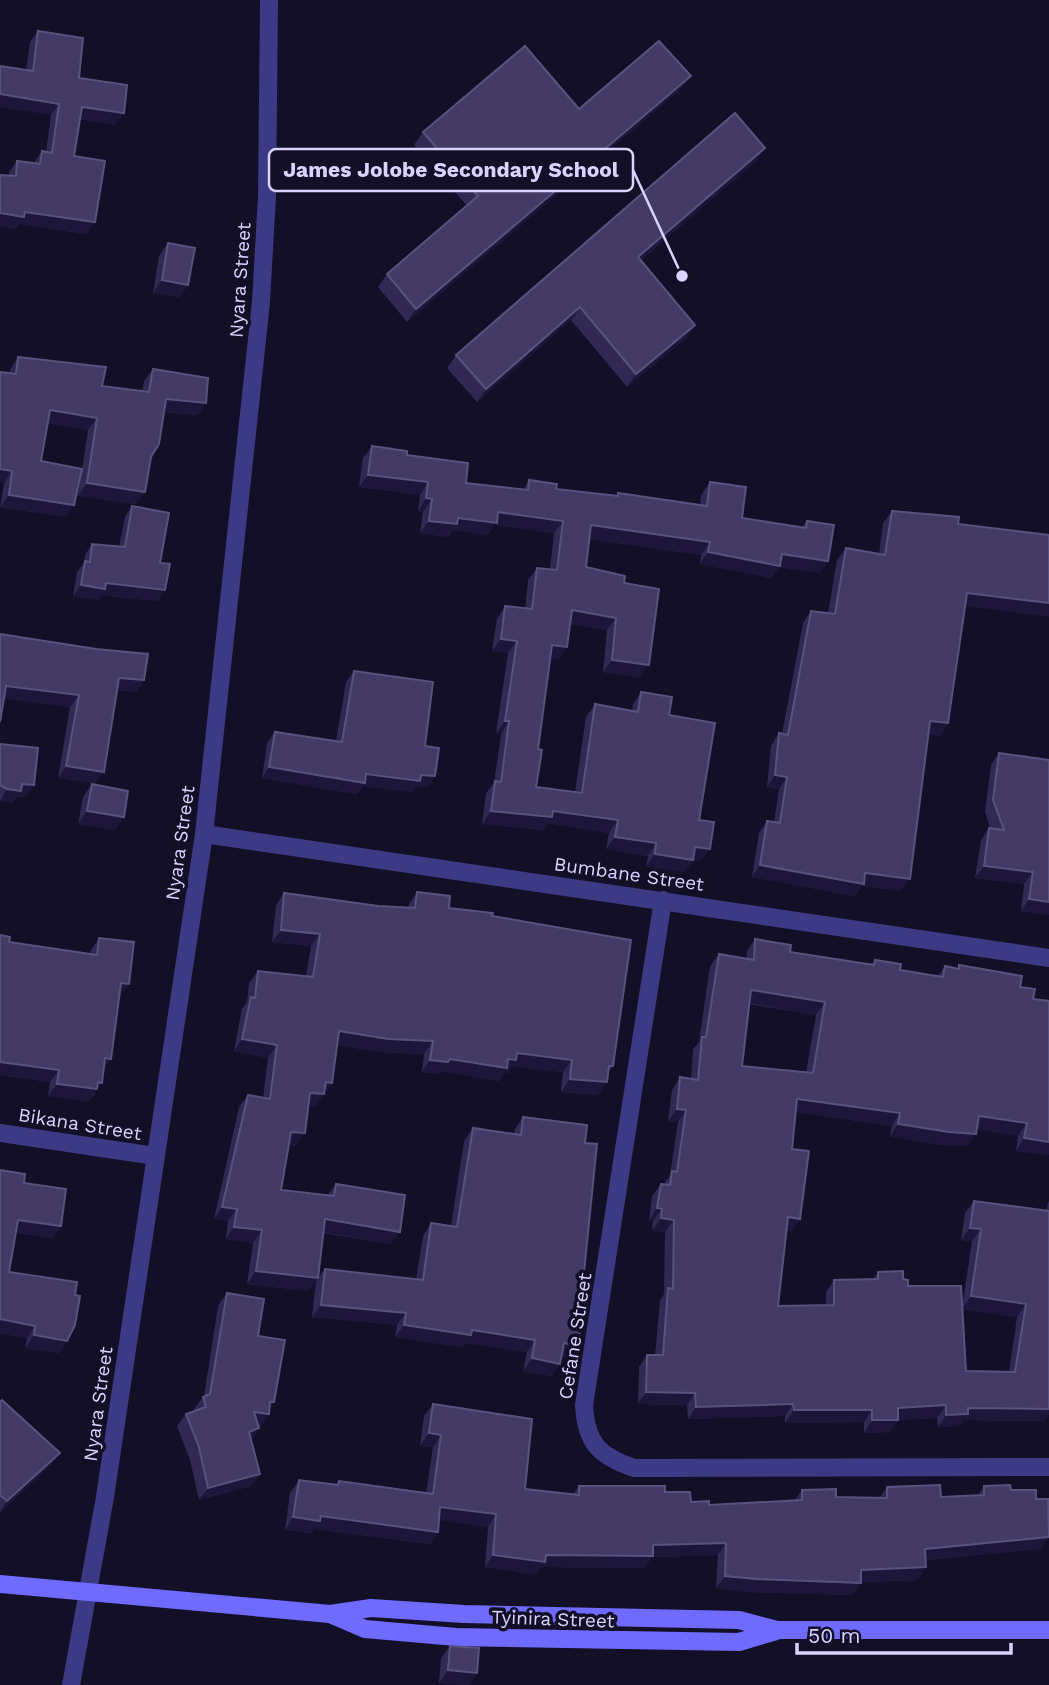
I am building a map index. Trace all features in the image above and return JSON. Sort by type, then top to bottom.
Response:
[{"type":"street","name":"Nyara Street","points":[[71,1685],[105,1497],[204,834],[261,302],[269,125],[270,0]]},
{"type":"street","name":"Bumbane Street","points":[[204,834],[1049,958]]},
{"type":"street","name":"Cefane Street","points":[[663,900],[584,1405],[585,1425],[594,1445],[613,1461],[634,1468],[1049,1467]]},
{"type":"street","name":"Bikana Street","points":[[0,1133],[155,1156]]},
{"type":"street","name":"Tyinira Street","points":[[0,1584],[330,1614],[371,1608],[477,1614],[739,1620],[777,1630],[1049,1630]]},
{"type":"building","points":[[38,31],[83,38],[79,78],[127,85],[124,113],[82,107],[74,156],[105,161],[95,222],[25,212],[24,217],[0,213],[0,175],[16,176],[17,161],[40,164],[42,151],[52,153],[59,104],[0,94],[0,66],[33,71]]},
{"type":"building","points":[[659,41],[691,76],[416,309],[387,274],[478,196],[423,132],[525,46],[579,109]]},
{"type":"building","points":[[735,113],[765,148],[638,257],[695,325],[636,374],[580,307],[486,389],[456,355]]},
{"type":"building","points":[[168,243],[195,248],[188,285],[162,280]]},
{"type":"building","points":[[18,357],[106,367],[102,386],[149,392],[153,369],[208,378],[206,403],[166,399],[159,444],[151,457],[145,492],[87,483],[97,418],[50,410],[41,461],[82,469],[74,505],[9,495],[12,471],[0,469],[0,372],[16,374]]},
{"type":"building","points":[[372,446],[407,451],[407,455],[468,463],[466,483],[528,490],[529,480],[557,484],[556,489],[618,496],[618,493],[707,506],[710,482],[746,487],[742,518],[806,528],[807,521],[834,525],[828,561],[782,554],[780,566],[708,552],[710,542],[591,525],[586,567],[625,576],[624,583],[659,589],[649,665],[612,660],[616,618],[572,610],[567,647],[552,645],[538,749],[542,750],[536,787],[582,793],[595,704],[638,712],[641,692],[672,697],[669,715],[715,723],[699,820],[714,822],[710,849],[695,847],[693,860],[655,854],[656,843],[615,837],[618,820],[553,811],[552,817],[491,811],[495,781],[501,782],[509,721],[505,721],[517,641],[501,639],[505,606],[532,609],[537,568],[557,570],[563,521],[498,512],[497,523],[458,518],[457,524],[429,521],[432,499],[426,498],[428,482],[368,475]]},
{"type":"building","points":[[132,506],[169,513],[160,563],[170,564],[165,590],[106,583],[105,589],[81,585],[85,561],[90,562],[92,544],[125,547]]},
{"type":"building","points":[[892,511],[959,517],[958,524],[1049,535],[1049,603],[967,593],[948,723],[930,721],[910,879],[865,873],[864,884],[760,865],[767,821],[780,823],[787,777],[775,775],[779,733],[788,735],[811,611],[835,614],[846,548],[885,555]]},
{"type":"building","points":[[0,634],[148,654],[144,680],[119,678],[104,772],[66,766],[79,695],[6,686],[0,722]]},
{"type":"building","points":[[354,671],[433,682],[425,746],[439,748],[435,776],[421,775],[420,781],[366,774],[365,783],[269,767],[275,732],[342,742]]},
{"type":"building","points":[[0,744],[38,748],[34,785],[22,784],[21,791],[0,785]]},
{"type":"building","points":[[999,753],[1049,760],[1049,902],[1029,899],[1033,872],[984,866],[989,828],[1004,830],[993,800]]},
{"type":"building","points":[[92,784],[128,791],[124,817],[87,811]]},
{"type":"building","points":[[417,892],[450,896],[449,908],[493,913],[492,916],[631,940],[613,1066],[609,1066],[607,1082],[570,1079],[572,1060],[517,1053],[516,1060],[508,1059],[507,1068],[450,1059],[448,1062],[430,1060],[433,1041],[388,1039],[339,1031],[332,1083],[326,1082],[324,1094],[310,1093],[305,1133],[291,1132],[281,1190],[334,1196],[336,1184],[405,1195],[400,1232],[325,1219],[318,1278],[256,1271],[262,1230],[234,1227],[237,1209],[222,1207],[248,1095],[270,1099],[277,1045],[242,1039],[251,997],[255,998],[258,971],[313,977],[320,934],[281,930],[284,893],[378,906],[415,908]]},
{"type":"building","points":[[0,935],[10,937],[9,942],[97,955],[99,938],[134,942],[129,984],[121,983],[111,1059],[105,1058],[102,1083],[98,1082],[97,1089],[57,1084],[59,1070],[0,1062]]},
{"type":"building","points":[[755,939],[791,945],[790,952],[874,965],[875,960],[901,964],[900,970],[943,977],[945,966],[959,969],[959,965],[1022,976],[1020,987],[1035,989],[1033,999],[1049,1001],[1049,1142],[1024,1138],[1027,1123],[979,1116],[976,1134],[949,1132],[898,1124],[900,1113],[797,1099],[792,1149],[809,1151],[800,1219],[788,1217],[778,1306],[834,1305],[834,1280],[878,1279],[878,1272],[903,1271],[903,1279],[908,1280],[908,1286],[961,1286],[966,1371],[1015,1372],[1026,1304],[971,1296],[981,1229],[970,1228],[974,1201],[1049,1211],[1049,1409],[968,1408],[968,1414],[946,1415],[946,1405],[898,1408],[898,1420],[872,1420],[872,1410],[794,1410],[793,1404],[696,1407],[695,1393],[646,1392],[647,1355],[663,1355],[668,1288],[673,1289],[674,1220],[661,1218],[662,1209],[657,1208],[661,1184],[670,1185],[672,1171],[677,1172],[686,1110],[677,1109],[680,1077],[698,1080],[702,1037],[706,1037],[719,954],[754,960]],"holes":[[[751,990],[825,1002],[813,1073],[742,1066]]]},
{"type":"building","points":[[523,1117],[587,1125],[585,1143],[597,1144],[583,1282],[586,1282],[584,1311],[577,1346],[564,1343],[560,1364],[532,1358],[535,1340],[472,1330],[471,1335],[404,1325],[406,1313],[321,1305],[325,1269],[423,1280],[431,1223],[457,1227],[473,1128],[521,1135]]},
{"type":"building","points":[[0,1170],[25,1174],[24,1183],[66,1189],[61,1226],[18,1220],[9,1272],[77,1282],[75,1295],[80,1296],[75,1325],[67,1341],[34,1335],[35,1326],[0,1319]]},
{"type":"building","points":[[227,1293],[264,1299],[258,1336],[285,1340],[274,1402],[270,1402],[269,1414],[254,1412],[259,1428],[249,1432],[260,1474],[208,1488],[199,1447],[186,1414],[206,1407],[203,1397],[210,1394]]},
{"type":"building","points":[[2,1400],[60,1453],[7,1501],[0,1495]]},
{"type":"building","points":[[433,1404],[532,1419],[525,1489],[579,1495],[579,1486],[665,1486],[665,1492],[690,1492],[691,1502],[709,1501],[709,1505],[802,1500],[802,1490],[836,1489],[836,1497],[887,1498],[887,1487],[940,1485],[941,1497],[984,1495],[984,1486],[1010,1485],[1011,1490],[1036,1490],[1036,1499],[1048,1499],[1049,1537],[925,1549],[926,1567],[861,1570],[861,1583],[725,1576],[726,1543],[653,1545],[653,1556],[546,1555],[545,1562],[493,1555],[496,1514],[440,1507],[438,1532],[321,1516],[320,1521],[293,1517],[299,1480],[338,1485],[339,1481],[433,1494],[441,1435],[429,1433]]},
{"type":"building","points":[[450,1646],[479,1648],[477,1673],[448,1670]]},
{"type":"place","name":"James Jolobe Secondary School","points":[[682,276]]}]
